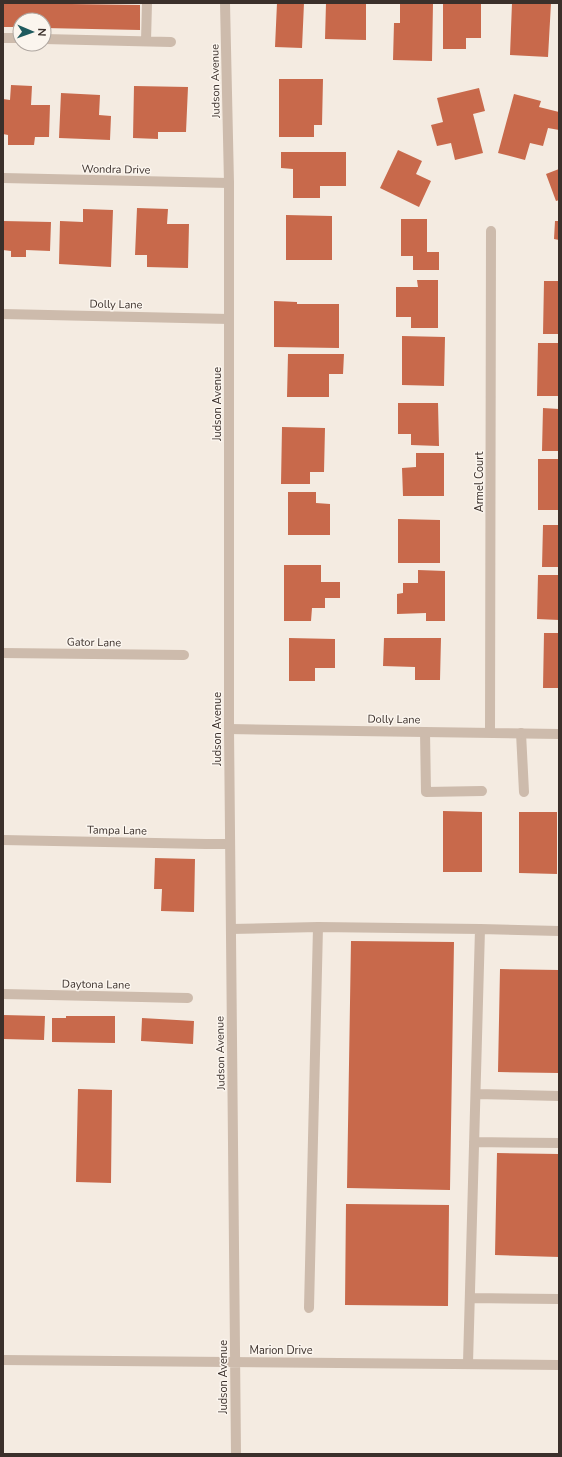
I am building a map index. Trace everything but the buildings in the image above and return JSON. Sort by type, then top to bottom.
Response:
[{"type":"street","points":[[146,41],[147,3]]},
{"type":"street","name":"Judson Avenue","points":[[225,3],[229,183],[229,729],[236,1454]]},
{"type":"street","points":[[52,39],[171,42]]},
{"type":"street","name":"Wondra Drive","points":[[3,178],[229,183]]},
{"type":"street","name":"Armel Court","points":[[490,733],[491,231]]},
{"type":"street","name":"Dolly Lane","points":[[3,314],[229,319]]},
{"type":"street","name":"Gator Lane","points":[[3,653],[184,655]]},
{"type":"street","name":"Dolly Lane","points":[[229,729],[559,734]]},
{"type":"street","points":[[425,732],[426,792],[482,791]]},
{"type":"street","points":[[521,733],[524,792]]},
{"type":"street","name":"Tampa Lane","points":[[3,840],[230,844]]},
{"type":"street","points":[[231,929],[318,927],[559,931]]},
{"type":"street","points":[[309,1308],[318,927]]},
{"type":"street","points":[[468,1363],[480,929]]},
{"type":"street","name":"Daytona Lane","points":[[3,994],[188,998]]},
{"type":"street","points":[[476,1094],[559,1096]]},
{"type":"street","points":[[474,1142],[559,1143]]},
{"type":"street","points":[[470,1298],[559,1299]]},
{"type":"street","name":"Marion Drive","points":[[3,1360],[559,1364]]}]
